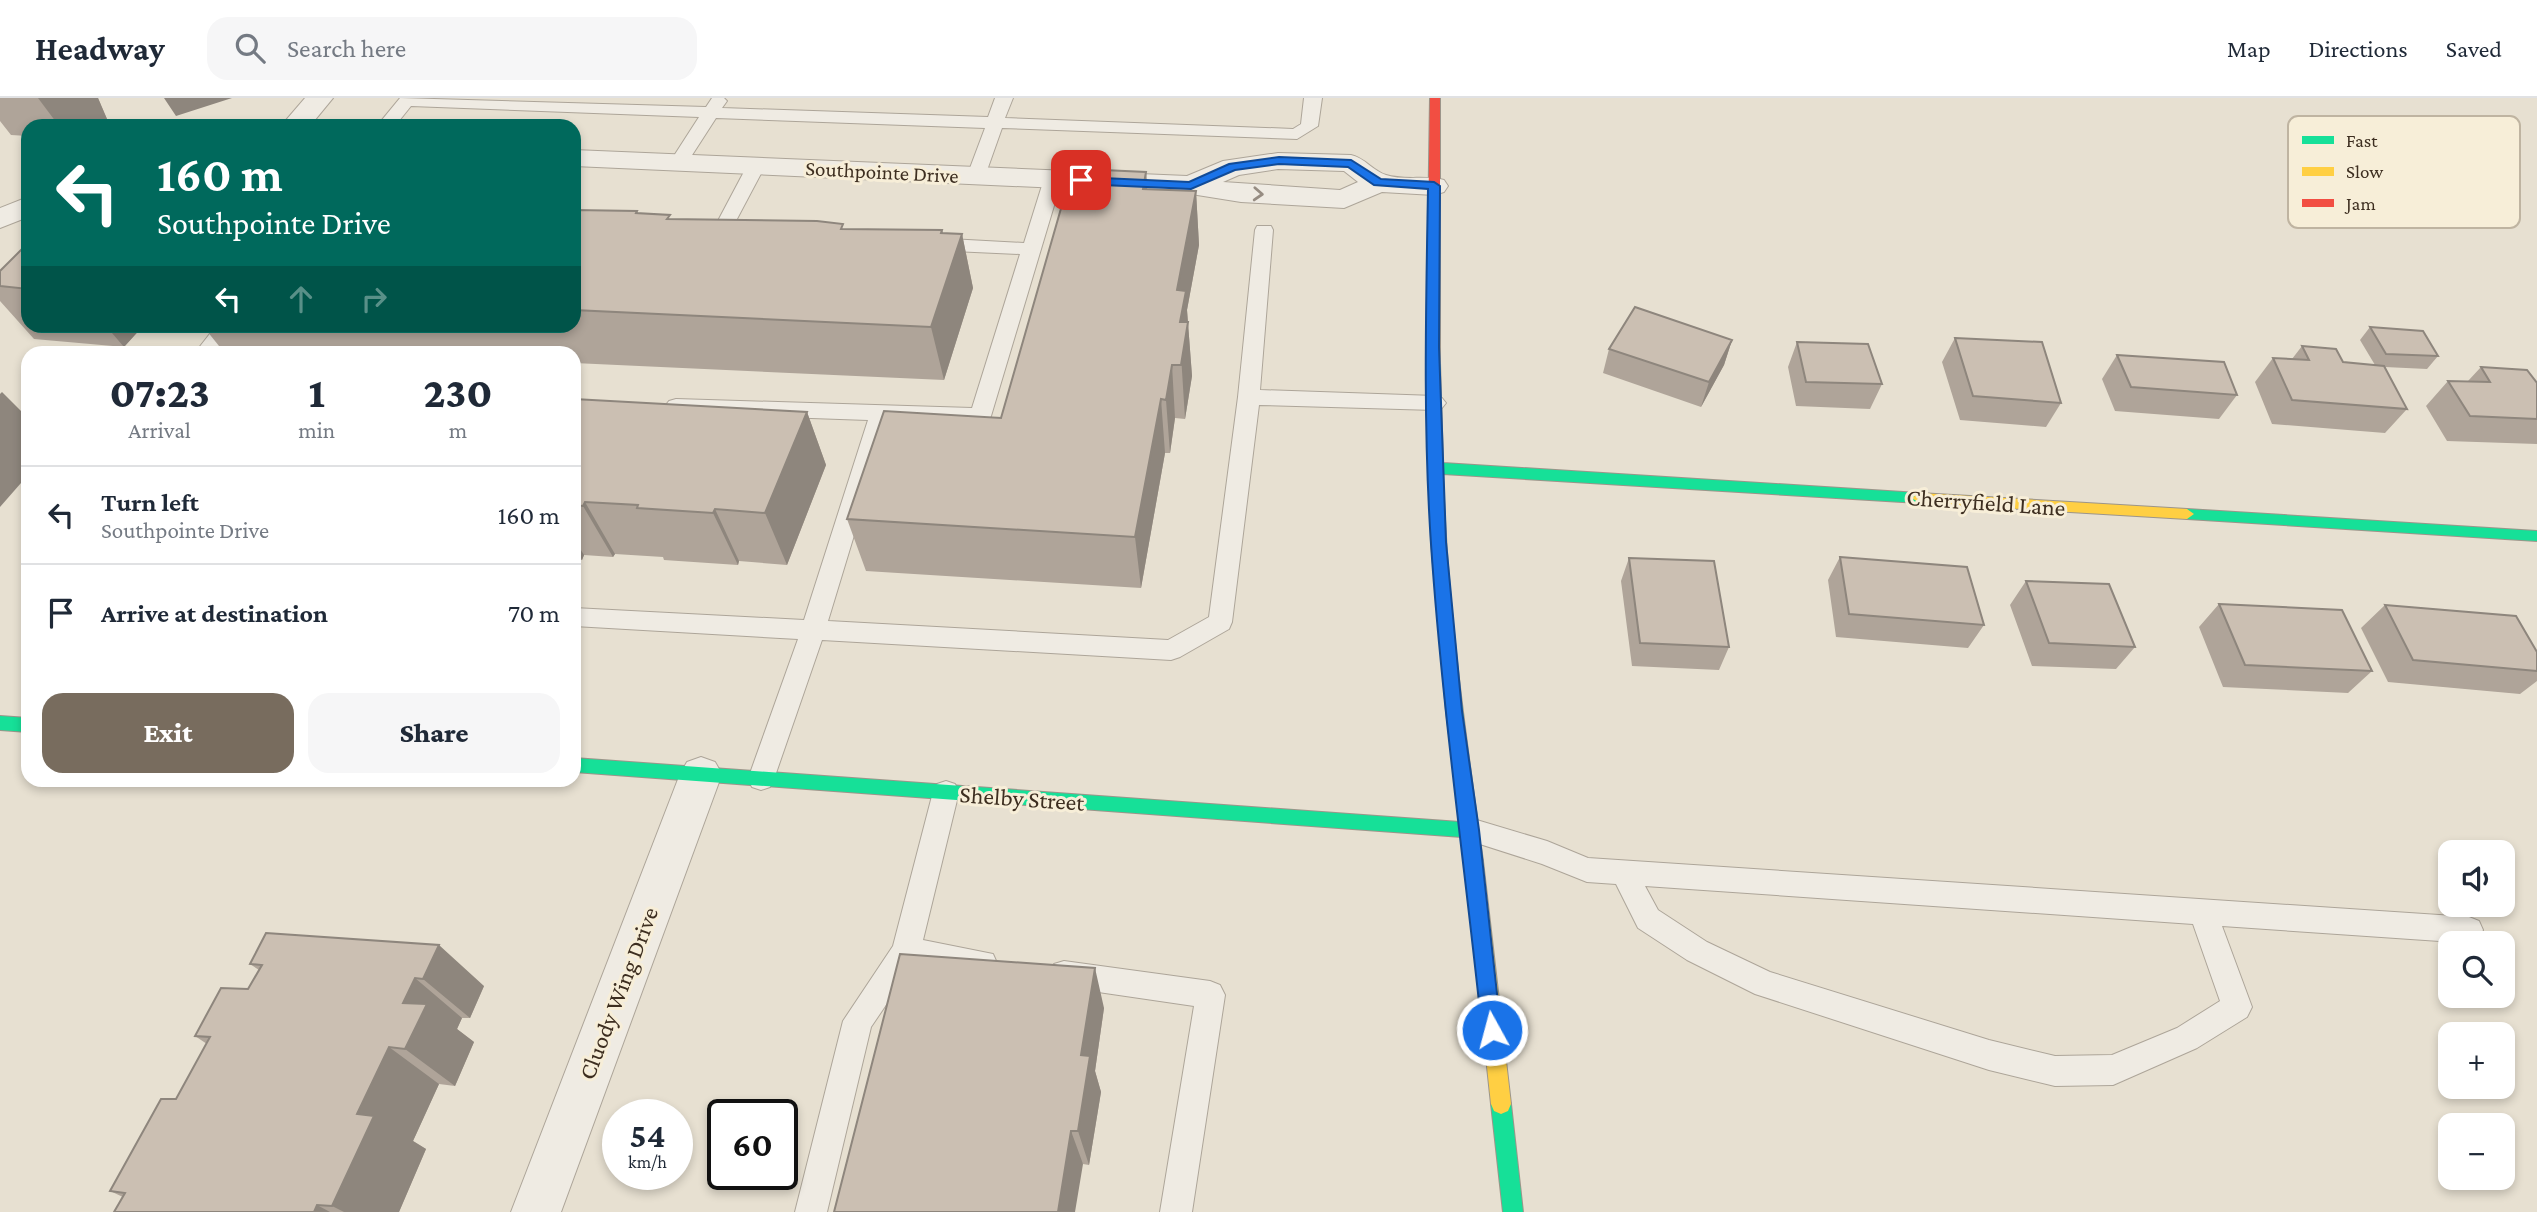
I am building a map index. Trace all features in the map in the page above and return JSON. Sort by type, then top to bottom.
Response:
[{"type":"street","points":[[301,119],[320,98]]},
{"type":"street","points":[[1435,98],[1432,347],[1434,468],[1454,711],[1513,1212]]},
{"type":"street","name":"Southpointe Drive","points":[[581,158],[1191,185],[1241,193],[1344,199],[1378,183],[1434,186]]},
{"type":"street","points":[[0,219],[21,209]]},
{"type":"street","name":"Cherryfield Lane","points":[[1434,468],[2537,536]]},
{"type":"street","points":[[0,723],[21,724]]},
{"type":"street","name":"Shelby Street","points":[[581,765],[1470,830]]},
{"type":"street","name":"Cluody Wing Drive","points":[[536,1212],[701,774]]},
{"type":"lane","points":[[976,176],[1004,98]]},
{"type":"lane","points":[[392,119],[408,100],[715,105],[994,123],[1297,134],[1309,126],[1313,98]]},
{"type":"lane","points":[[679,162],[715,105]]},
{"type":"lane","points":[[747,235],[713,234],[756,166]]},
{"type":"lane","points":[[658,405],[980,416],[1053,179]]},
{"type":"lane","points":[[581,617],[1171,650],[1220,622],[1249,397],[1264,230]]},
{"type":"lane","points":[[909,243],[1031,249]]},
{"type":"lane","points":[[1249,397],[1435,403]]},
{"type":"lane","points":[[761,779],[813,630],[881,413]]},
{"type":"lane","points":[[811,1212],[858,1021],[906,951],[946,792]]},
{"type":"lane","points":[[1470,830],[1547,853],[1587,870],[2469,930]]},
{"type":"lane","points":[[1624,873],[1648,919],[1697,951],[1765,984],[1989,1055],[2055,1071],[2113,1070],[2187,1038],[2237,1007],[2204,914]]},
{"type":"lane","points":[[906,951],[1210,995],[1176,1212]]},
{"type":"building","points":[[1103,170],[1146,172],[1143,189],[1196,191],[1177,290],[1186,291],[1180,322],[1188,322],[1181,365],[1172,365],[1166,400],[1161,399],[1135,537],[847,519],[884,411],[1001,418],[1068,184],[1099,185]]},
{"type":"building","points":[[581,210],[637,211],[636,213],[670,215],[667,219],[817,221],[843,224],[841,229],[942,230],[941,233],[962,234],[931,327],[581,310]]},
{"type":"building","points":[[21,250],[21,288],[0,286],[0,271]]},
{"type":"building","points":[[1635,307],[1732,340],[1709,382],[1609,349]]},
{"type":"building","points":[[2370,327],[2423,331],[2438,356],[2386,354]]},
{"type":"building","points":[[1955,338],[2042,342],[2061,403],[1973,396]]},
{"type":"building","points":[[1797,342],[1868,344],[1882,384],[1806,382]]},
{"type":"building","points":[[2302,346],[2336,349],[2343,362],[2384,366],[2407,409],[2292,400],[2273,358],[2309,360]]},
{"type":"building","points":[[2117,355],[2224,362],[2237,395],[2131,387]]},
{"type":"building","points":[[2481,367],[2527,370],[2537,383],[2537,419],[2470,416],[2448,381],[2490,382]]},
{"type":"building","points":[[581,399],[807,412],[765,513],[715,509],[713,513],[585,502],[583,506]]},
{"type":"building","points":[[1840,557],[1967,567],[1984,625],[1849,614]]},
{"type":"building","points":[[1629,558],[1714,561],[1729,647],[1640,643]]},
{"type":"building","points":[[2026,581],[2109,584],[2135,647],[2049,643]]},
{"type":"building","points":[[2219,604],[2342,610],[2372,671],[2245,665]]},
{"type":"building","points":[[2385,605],[2516,616],[2537,652],[2537,671],[2413,660]]},
{"type":"building","points":[[266,933],[439,945],[423,979],[415,978],[403,1003],[427,1004],[405,1049],[389,1047],[357,1114],[374,1116],[332,1206],[317,1205],[314,1212],[114,1212],[125,1193],[110,1191],[161,1099],[176,1099],[210,1037],[195,1036],[221,988],[248,989],[262,965],[250,964]]},
{"type":"building","points":[[900,954],[1095,968],[1081,1055],[1090,1056],[1078,1131],[1071,1131],[1058,1212],[834,1212]]},
{"type":"traffic: fast","points":[[1433,363],[1438,542],[1454,711],[1474,861]]},
{"type":"traffic: fast","points":[[1434,468],[1919,498]]},
{"type":"traffic: fast","points":[[2187,514],[2537,536]]},
{"type":"traffic: fast","points":[[0,723],[21,724]]},
{"type":"traffic: fast","points":[[581,766],[1470,830]]},
{"type":"traffic: fast","points":[[1501,1104],[1513,1212]]},
{"type":"traffic: slow","points":[[1919,498],[2187,514]]},
{"type":"traffic: slow","points":[[1474,861],[1501,1104]]},
{"type":"traffic: jam","points":[[1433,363],[1435,98]]},
{"type":"route","points":[[1081,180],[1191,185],[1233,167],[1279,161],[1351,163],[1378,183],[1434,186],[1432,347],[1438,542],[1454,711],[1492,1030]]}]
